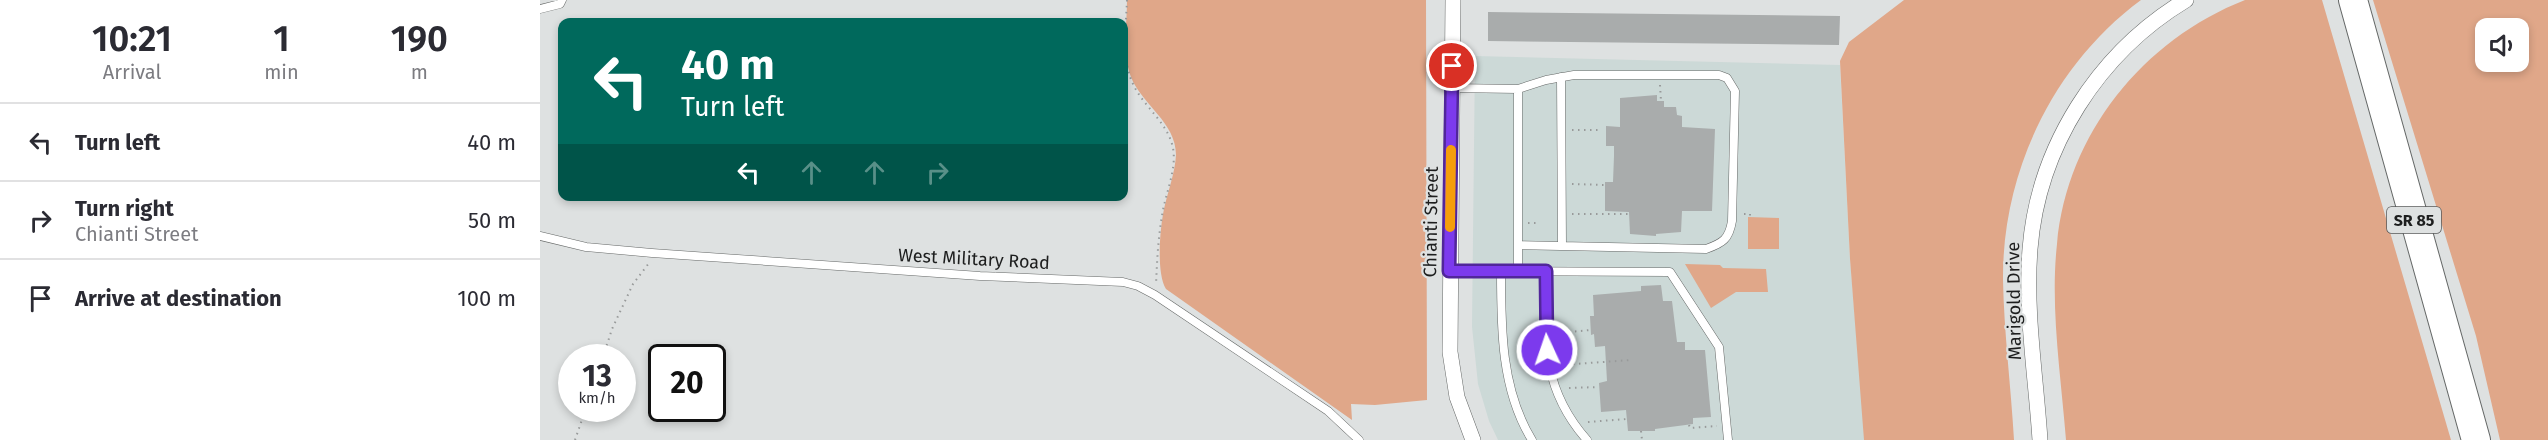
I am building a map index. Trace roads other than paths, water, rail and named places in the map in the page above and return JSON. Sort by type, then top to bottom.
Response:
[{"type":"highway","name":"SR 85","points":[[2353,0],[2476,440]]},
{"type":"street","name":"Chianti Street","points":[[1453,0],[1449,329],[1452,374],[1464,418],[1473,440]]},
{"type":"street","name":"Marigold Drive","points":[[2040,440],[2029,273],[2036,205],[2049,162],[2074,112],[2108,66],[2139,34],[2186,0]]},
{"type":"lane","points":[[540,9],[560,4],[562,0]]},
{"type":"lane","points":[[1452,88],[1518,89],[1575,75],[1719,75],[1727,78],[1735,91],[1732,221],[1730,235],[1723,243],[1706,249],[1518,245]]},
{"type":"lane","points":[[1561,77],[1562,246]]},
{"type":"lane","points":[[1518,89],[1518,271]]},
{"type":"lane","name":"West Military Road","points":[[540,236],[586,247],[652,253],[980,276],[1123,282],[1138,286],[1155,295],[1328,411],[1359,440]]},
{"type":"lane","points":[[1449,271],[1670,272],[1719,347],[1728,440]]},
{"type":"lane","points":[[1501,271],[1505,358],[1511,390],[1523,426],[1532,440]]},
{"type":"lane","points":[[1546,271],[1547,350],[1551,373],[1561,404],[1572,423],[1587,440]]}]
